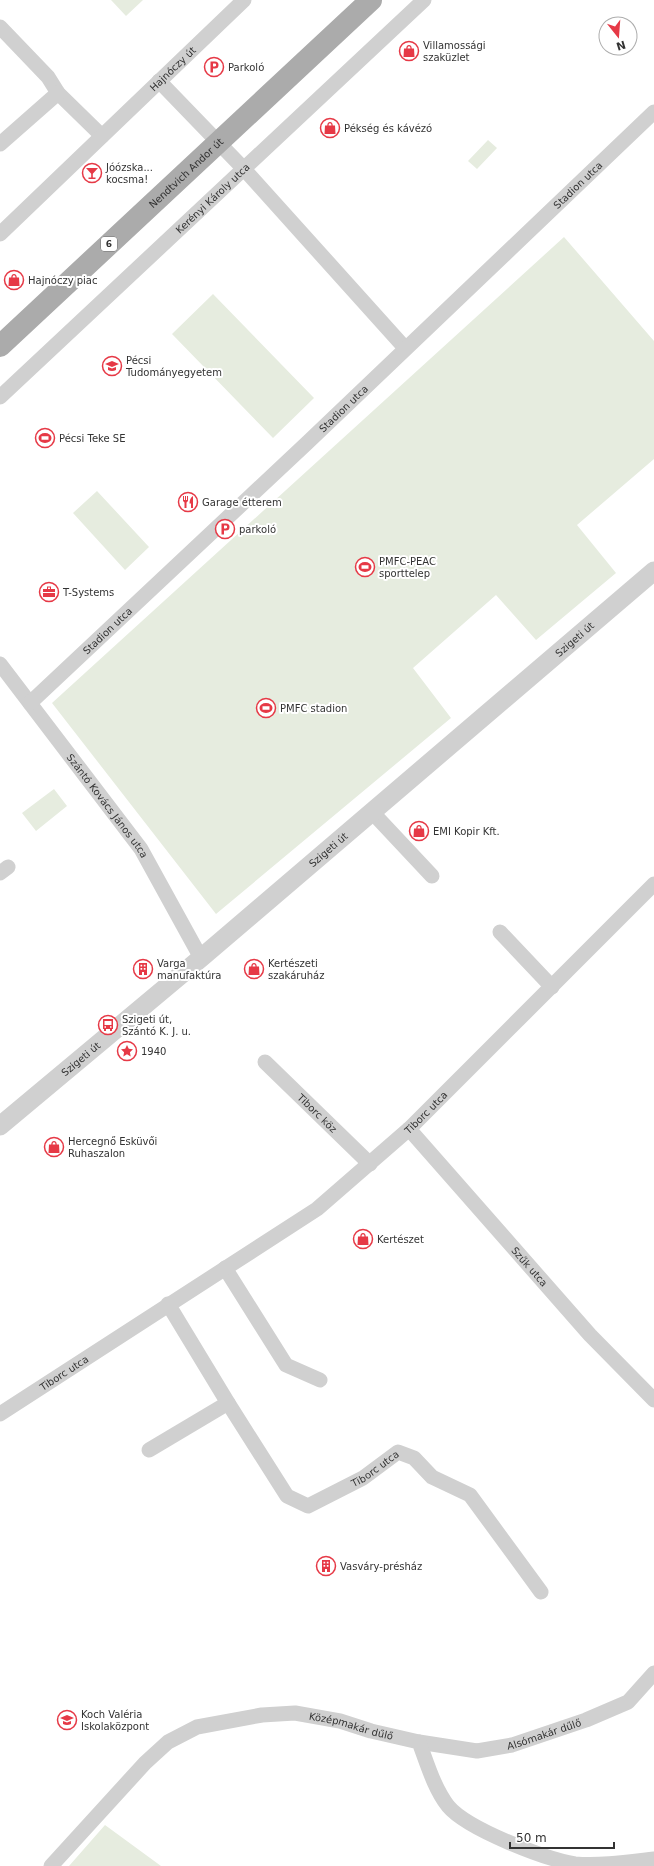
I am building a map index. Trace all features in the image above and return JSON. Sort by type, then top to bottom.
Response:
[{"type":"main road","name":"Nendtvich Andor út","points":[[0,346],[371,0]]},
{"type":"street","name":"Hajnóczy út","points":[[0,234],[244,0]]},
{"type":"street","name":"Kerényi Károly utca","points":[[0,397],[424,0]]},
{"type":"street","points":[[0,26],[48,77],[58,93],[102,136]]},
{"type":"street","points":[[159,81],[244,169],[405,348]]},
{"type":"street","points":[[0,144],[58,93]]},
{"type":"street","name":"Stadion utca","points":[[30,703],[307,443],[654,112]]},
{"type":"street","name":"Szigeti út","points":[[0,1126],[201,958],[654,571]]},
{"type":"street","name":"Szántó Kovács János utca","points":[[0,664],[141,849],[201,958]]},
{"type":"street","points":[[372,812],[432,876]]},
{"type":"street","name":"Tiborc utca","points":[[0,1414],[317,1209],[409,1129],[654,884]]},
{"type":"street","points":[[500,932],[552,986]]},
{"type":"street","name":"Tiborc köz","points":[[265,1062],[370,1164]]},
{"type":"street","name":"Szűk utca","points":[[409,1129],[590,1335],[654,1400]]},
{"type":"street","points":[[225,1268],[286,1365],[320,1380]]},
{"type":"street","name":"Tiborc utca","points":[[168,1304],[228,1404],[287,1496],[308,1506],[364,1478],[398,1452],[414,1458],[432,1477],[470,1495],[541,1592]]},
{"type":"street","points":[[149,1450],[228,1404]]},
{"type":"street","name":"Alsómakár dűlő","points":[[419,1742],[477,1751],[512,1745],[586,1720],[628,1702],[654,1673]]},
{"type":"street","name":"Középmakár dűlő","points":[[51,1866],[145,1763],[168,1742],[197,1727],[262,1715],[295,1714],[340,1721],[371,1731],[419,1742]]},
{"type":"street","points":[[419,1742],[432,1775],[448,1806],[459,1816],[486,1833],[528,1850],[574,1864],[599,1865],[654,1859]]},
{"type":"shaded area","points":[[111,0],[143,0],[126,16]]},
{"type":"shaded area","points":[[488,140],[497,148],[477,169],[468,161]]},
{"type":"shaded area","name":"PMFC-PEAC sporttelep","points":[[564,237],[654,341],[654,459],[577,525],[616,573],[536,640],[496,595],[413,668],[451,718],[216,914],[52,703]]},
{"type":"shaded area","points":[[213,294],[314,398],[273,438],[172,334]]},
{"type":"shaded area","points":[[97,491],[149,547],[125,570],[73,513]]},
{"type":"shaded area","points":[[54,789],[67,806],[36,831],[22,813]]},
{"type":"shaded area","points":[[105,1825],[161,1866],[69,1866]]},
{"type":"place","name":"Villamossági szaküzlet","points":[[409,51]]},
{"type":"place","name":"Parkoló","points":[[214,67]]},
{"type":"place","name":"Pékség és kávézó","points":[[330,128]]},
{"type":"place","name":"Jóózska... kocsma!","points":[[92,173]]},
{"type":"place","name":"Hajnóczy piac","points":[[14,280]]},
{"type":"place","name":"Pécsi Tudományegyetem","points":[[112,366]]},
{"type":"place","name":"Pécsi Teke SE","points":[[45,438]]},
{"type":"place","name":"Garage étterem","points":[[188,502]]},
{"type":"place","name":"parkoló","points":[[225,529]]},
{"type":"place","name":"PMFC-PEAC sporttelep","points":[[365,567]]},
{"type":"place","name":"T-Systems","points":[[49,592]]},
{"type":"place","name":"PMFC stadion","points":[[266,708]]},
{"type":"place","name":"EMI Kopir Kft.","points":[[419,831]]},
{"type":"place","name":"Varga manufaktúra","points":[[143,969]]},
{"type":"place","name":"Kertészeti szakáruház","points":[[254,969]]},
{"type":"place","name":"Szigeti út, Szántó K. J. u.","points":[[108,1025]]},
{"type":"place","name":"1940","points":[[127,1051]]},
{"type":"place","name":"Hercegnő Esküvői Ruhaszalon","points":[[54,1147]]},
{"type":"place","name":"Kertészet","points":[[363,1239]]},
{"type":"place","name":"Vasváry-présház","points":[[326,1566]]},
{"type":"place","name":"Koch Valéria Iskolaközpont","points":[[67,1720]]}]
